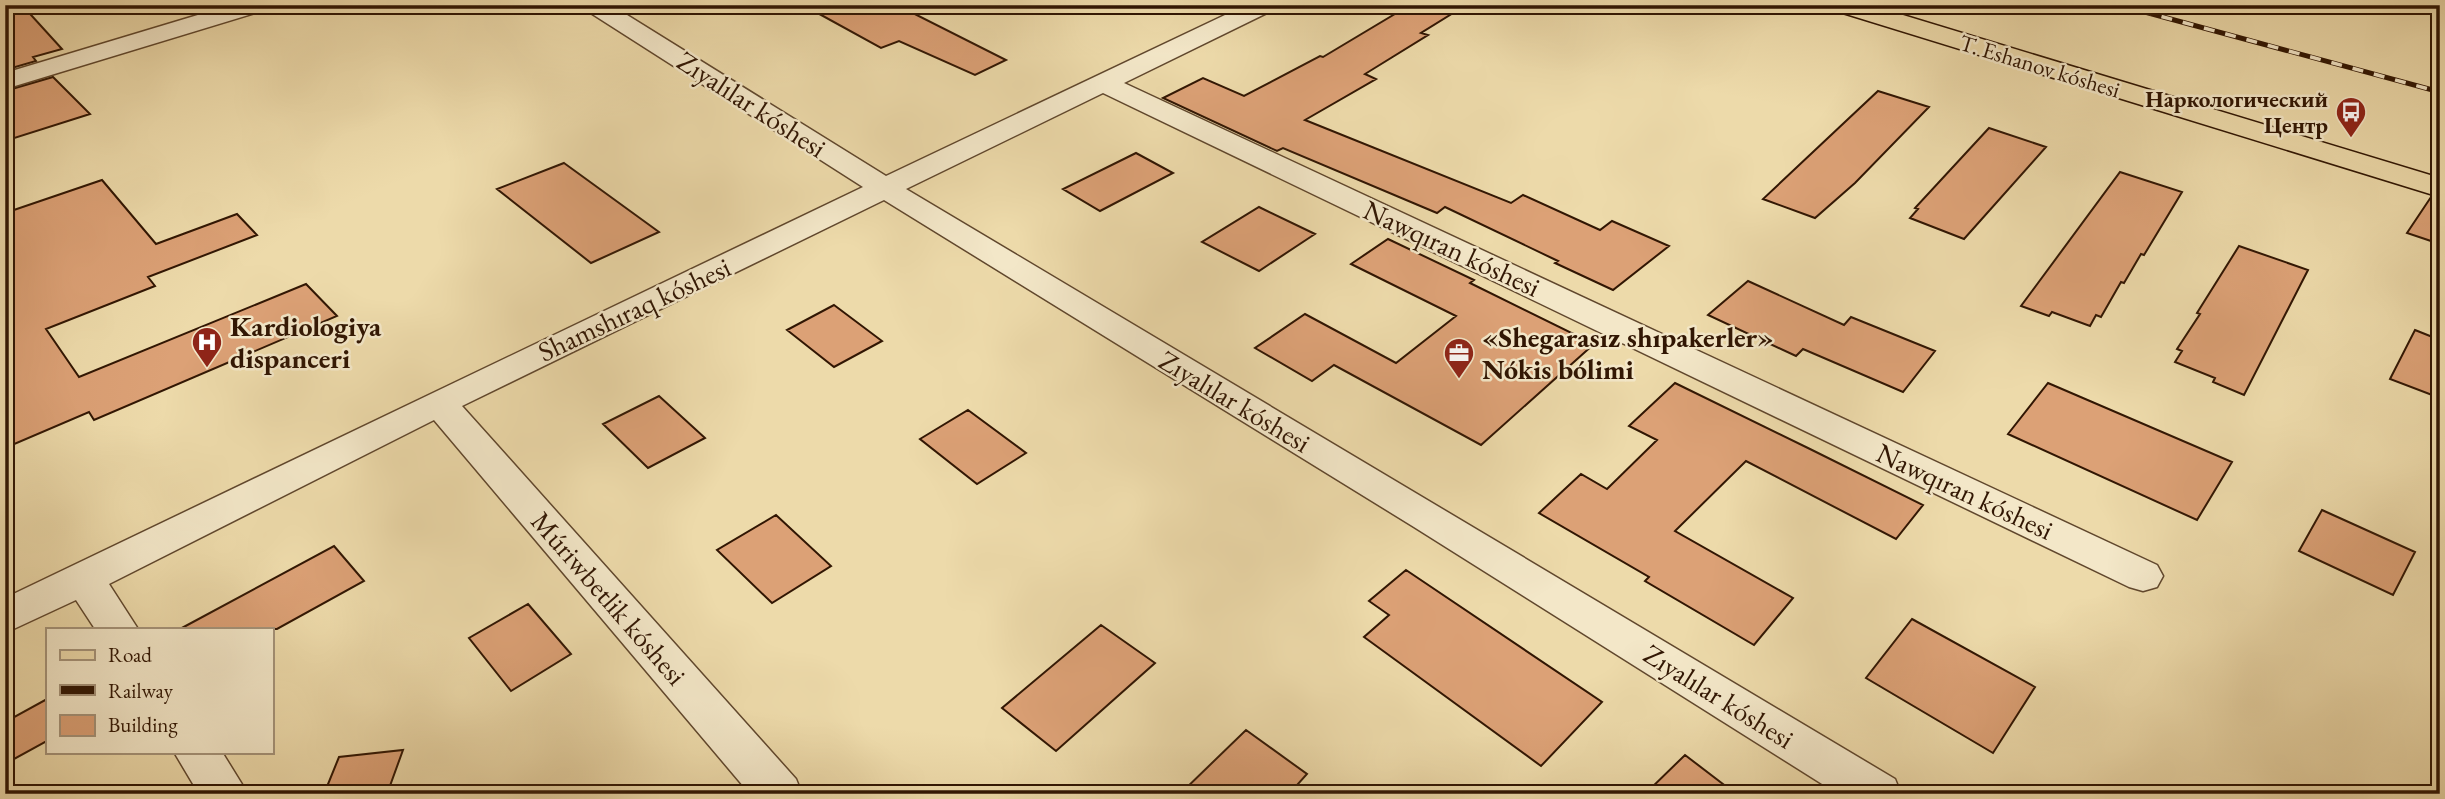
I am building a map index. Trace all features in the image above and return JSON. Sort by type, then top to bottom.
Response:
[{"type":"main road","name":"T. Eshanov kóshesi","points":[[1842,5],[2440,188]]},
{"type":"street","points":[[5,81],[257,5]]},
{"type":"street","name":"Zıyalılar kóshesi","points":[[594,5],[886,189],[1428,517],[1878,794]]},
{"type":"street","name":"Shamshıraq kóshesi","points":[[5,617],[439,402],[1265,5]]},
{"type":"street","name":"Nawqıran kóshesi","points":[[1103,83],[2143,576]]},
{"type":"street","name":"Múriwbetlik kóshesi","points":[[439,402],[779,794]]},
{"type":"street","points":[[83,578],[116,628]]},
{"type":"street","points":[[198,754],[225,794]]},
{"type":"building","points":[[5,5],[22,5],[62,49],[33,57],[36,61],[5,70]]},
{"type":"building","points":[[803,5],[897,5],[1006,60],[975,75],[899,41],[881,48]]},
{"type":"building","points":[[1410,5],[1466,5],[1421,33],[1428,35],[1365,74],[1376,79],[1305,120],[1511,203],[1523,195],[1600,230],[1612,221],[1669,246],[1613,290],[1445,207],[1437,213],[1283,148],[1277,151],[1163,98],[1203,78],[1244,96],[1320,56],[1323,57]]},
{"type":"building","points":[[53,77],[90,114],[5,141],[5,91]]},
{"type":"building","points":[[1878,91],[1929,107],[1855,183],[1815,218],[1763,199]]},
{"type":"building","points":[[1989,128],[2046,147],[1964,239],[1910,218],[1918,209],[1915,208]]},
{"type":"building","points":[[1136,153],[1173,173],[1100,211],[1063,189]]},
{"type":"building","points":[[564,163],[659,232],[591,263],[497,189]]},
{"type":"building","points":[[2120,172],[2182,192],[2144,255],[2141,254],[2124,283],[2121,282],[2101,317],[2096,315],[2090,326],[2052,312],[2049,316],[2021,306]]},
{"type":"building","points":[[102,180],[156,244],[237,214],[257,235],[148,277],[155,286],[46,329],[79,377],[306,284],[337,316],[94,420],[89,412],[5,448],[5,213]]},
{"type":"building","points":[[2431,197],[2440,199],[2440,244],[2407,233]]},
{"type":"building","points":[[1259,207],[1315,234],[1259,271],[1202,242]]},
{"type":"building","points":[[1388,239],[1474,280],[1470,283],[1594,344],[1481,445],[1334,365],[1312,381],[1255,348],[1305,314],[1396,363],[1456,316],[1351,264]]},
{"type":"building","points":[[2239,246],[2308,270],[2244,395],[2213,382],[2215,378],[2175,362],[2182,351],[2177,349]]},
{"type":"building","points":[[1748,281],[1844,325],[1851,317],[1935,351],[1903,392],[1803,349],[1796,356],[1708,315]]},
{"type":"building","points":[[834,305],[882,341],[834,367],[787,330]]},
{"type":"building","points":[[2415,330],[2440,340],[2440,398],[2390,379]]},
{"type":"building","points":[[1675,383],[1923,505],[1896,539],[1746,461],[1675,531],[1793,598],[1754,645],[1645,581],[1649,577],[1539,513],[1581,474],[1607,489],[1657,440],[1629,426]]},
{"type":"building","points":[[2048,383],[2232,462],[2197,520],[2008,434]]},
{"type":"building","points":[[659,396],[705,438],[648,468],[603,424]]},
{"type":"building","points":[[968,410],[1026,453],[977,484],[920,439]]},
{"type":"building","points":[[2322,510],[2415,552],[2393,595],[2299,551]]},
{"type":"building","points":[[776,515],[831,566],[772,603],[717,550]]},
{"type":"building","points":[[334,546],[364,581],[277,629],[182,628]]},
{"type":"building","points":[[1406,570],[1602,702],[1541,766],[1364,637],[1389,615],[1369,601]]},
{"type":"building","points":[[528,604],[571,654],[511,691],[469,638]]},
{"type":"building","points":[[1912,619],[2035,687],[1993,753],[1866,678]]},
{"type":"building","points":[[1101,625],[1155,663],[1056,751],[1002,708]]},
{"type":"building","points":[[46,700],[46,742],[5,764],[5,722]]},
{"type":"building","points":[[1246,730],[1307,774],[1289,794],[1180,794]]},
{"type":"building","points":[[403,750],[387,794],[324,794],[339,757]]},
{"type":"building","points":[[1685,755],[1736,794],[1645,794]]},
{"type":"railway","points":[[2119,5],[2440,92]]},
{"type":"place","name":"Наркологический Центр","points":[[2351,139]]},
{"type":"place","name":"Kardiologiya dispanceri","points":[[207,369]]},
{"type":"place","name":"«Shegarasız shıpakerler» Nókis bólimi","points":[[1459,380]]}]
